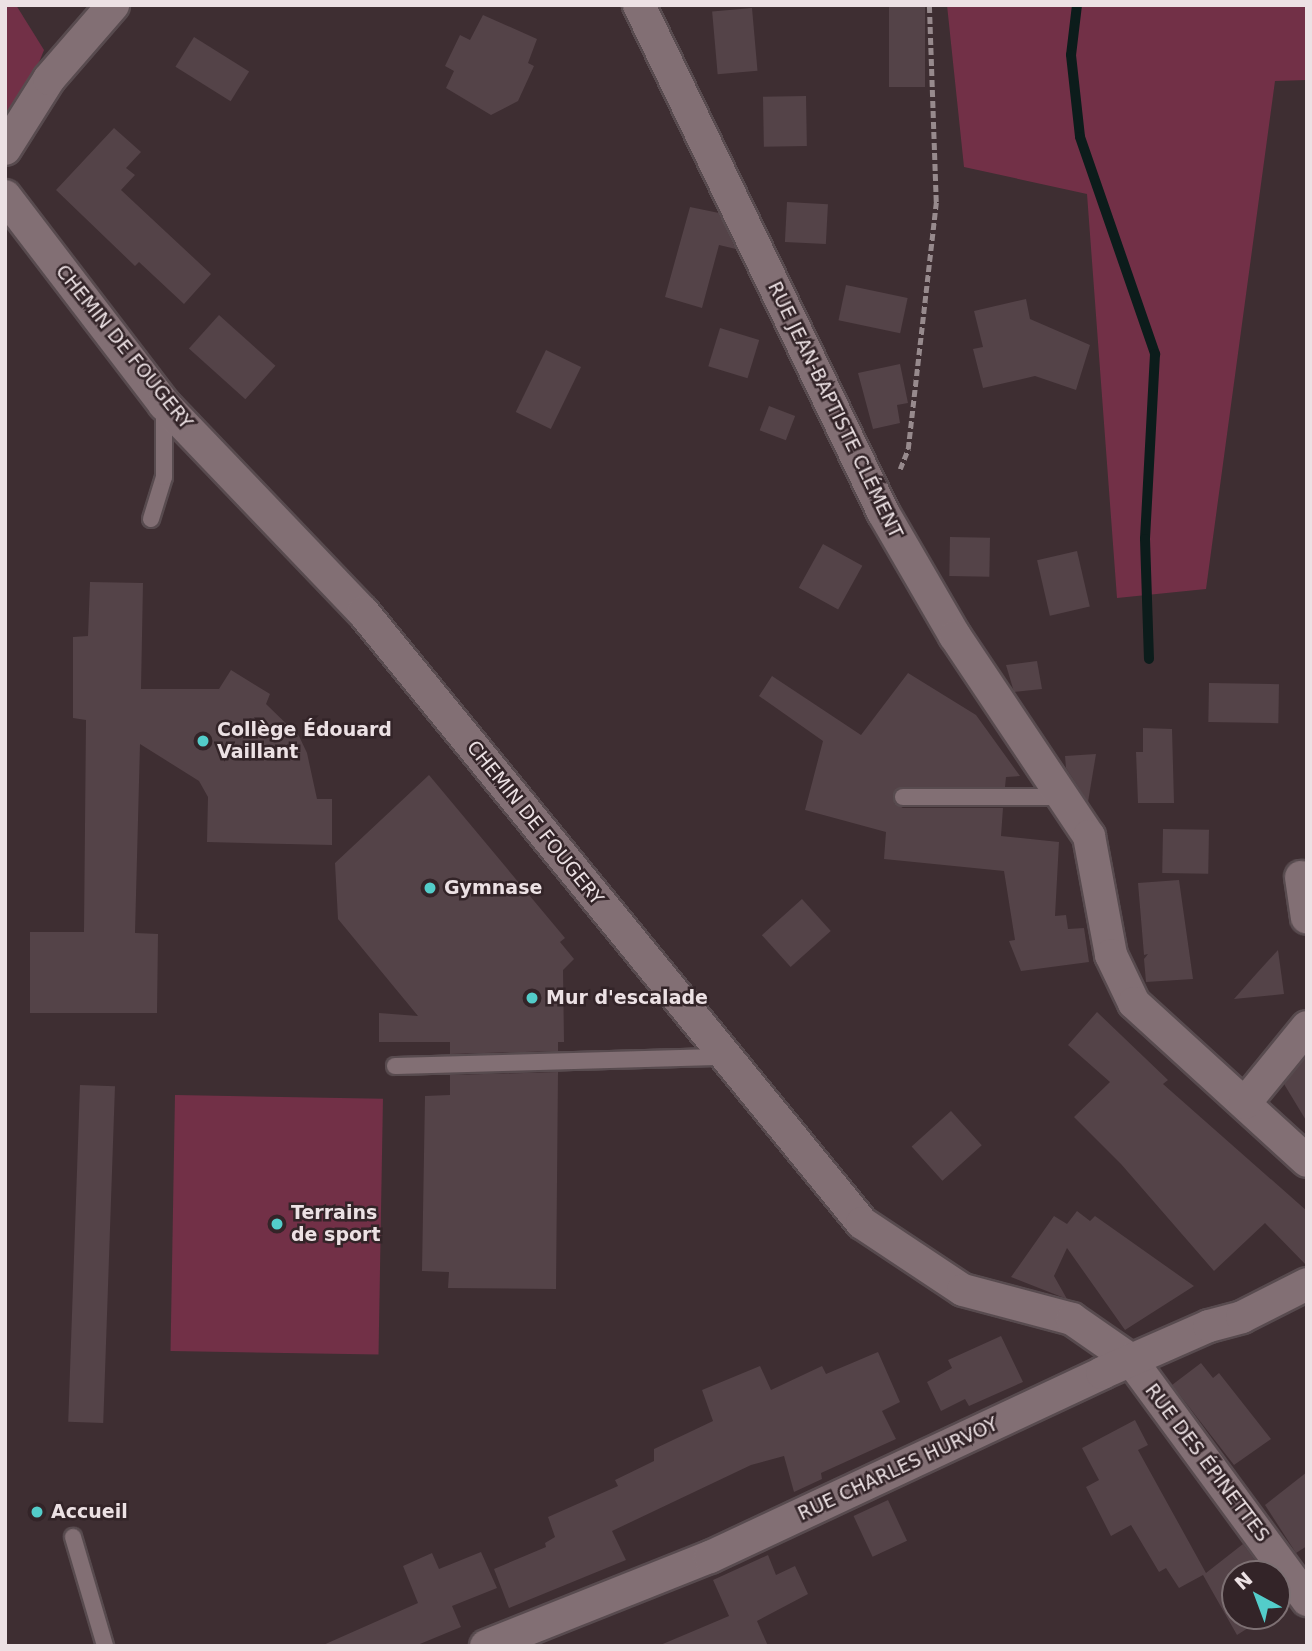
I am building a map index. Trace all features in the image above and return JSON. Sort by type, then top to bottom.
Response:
[{"type":"street","points":[[5,149],[49,79],[113,5]]},
{"type":"street","name":"RUE JEAN-BAPTISTE CLÉMENT","points":[[639,5],[883,512],[955,636],[1088,836],[1111,955],[1134,1003],[1307,1161]]},
{"type":"street","name":"CHEMIN DE FOUGERY","points":[[5,196],[164,404],[363,612],[862,1223],[962,1290],[1072,1319],[1131,1360]]},
{"type":"street","points":[[1301,877],[1307,918]]},
{"type":"street","points":[[1245,1103],[1307,1027]]},
{"type":"street","name":"RUE CHARLES HURVOY","points":[[486,1646],[710,1557],[1131,1360],[1209,1326],[1242,1317],[1307,1284]]},
{"type":"street","name":"RUE DES ÉPINETTES","points":[[1131,1360],[1307,1600]]},
{"type":"lane","points":[[151,519],[164,477],[164,404]]},
{"type":"lane","points":[[903,797],[1063,797]]},
{"type":"lane","points":[[395,1066],[726,1057]]},
{"type":"lane","points":[[73,1536],[106,1646]]},
{"type":"path","points":[[883,512],[908,449],[936,202],[929,5]]},
{"type":"shaded area","points":[[5,5],[16,5],[44,50],[5,146]]},
{"type":"shaded area","points":[[947,5],[1307,5],[1307,80],[1275,81],[1206,589],[1117,598],[1087,194],[964,167]]},
{"type":"shaded area","name":"Terrains de sport","points":[[175,1095],[383,1099],[379,1355],[171,1351]]},
{"type":"building","points":[[889,5],[925,5],[925,87],[889,87]]},
{"type":"building","points":[[752,8],[757,71],[718,74],[712,11]]},
{"type":"building","points":[[483,15],[537,39],[528,63],[534,66],[518,101],[491,115],[446,88],[454,71],[445,66],[460,35],[470,40]]},
{"type":"building","points":[[194,37],[249,71],[231,101],[175,67]]},
{"type":"building","points":[[806,96],[807,146],[764,147],[763,97]]},
{"type":"building","points":[[114,128],[141,152],[126,168],[135,175],[121,190],[211,274],[184,304],[139,262],[135,266],[56,190]]},
{"type":"building","points":[[787,202],[828,204],[826,244],[785,242]]},
{"type":"building","points":[[690,207],[719,213],[736,249],[719,245],[702,308],[665,297]]},
{"type":"building","points":[[846,285],[908,298],[900,333],[839,320]]},
{"type":"building","points":[[1026,299],[1030,319],[1090,345],[1076,390],[1035,376],[983,388],[973,349],[983,347],[974,311]]},
{"type":"building","points":[[219,315],[275,366],[245,399],[189,348]]},
{"type":"building","points":[[720,328],[759,340],[748,378],[708,366]]},
{"type":"building","points":[[546,350],[581,367],[551,429],[516,412]]},
{"type":"building","points":[[900,364],[908,403],[897,405],[900,423],[873,429],[858,373]]},
{"type":"building","points":[[769,406],[795,416],[786,440],[760,430]]},
{"type":"building","points":[[950,537],[990,538],[989,577],[949,576]]},
{"type":"building","points":[[823,544],[862,566],[838,610],[799,588]]},
{"type":"building","points":[[1077,551],[1090,607],[1050,616],[1037,560]]},
{"type":"building","points":[[90,582],[143,583],[141,689],[219,689],[231,670],[270,694],[266,704],[299,736],[307,753],[317,799],[332,799],[332,845],[207,842],[208,797],[199,781],[140,744],[135,933],[158,934],[157,1013],[30,1013],[30,932],[84,932],[86,720],[73,718],[73,637],[88,636]]},
{"type":"building","points":[[1037,661],[1042,689],[1014,692],[1006,665]]},
{"type":"building","points":[[908,673],[976,715],[1020,776],[1006,777],[1005,787],[902,787],[894,792],[894,803],[903,808],[1003,808],[1001,836],[1059,842],[1055,916],[1066,915],[1068,929],[1084,928],[1089,962],[1021,971],[1009,941],[1015,940],[1004,871],[884,859],[886,832],[805,810],[823,741],[759,696],[772,676],[861,735]]},
{"type":"building","points":[[1209,683],[1279,684],[1278,723],[1208,722]]},
{"type":"building","points":[[1143,728],[1172,729],[1174,803],[1138,803],[1136,752],[1143,752]]},
{"type":"building","points":[[1096,754],[1088,802],[1066,768],[1065,756]]},
{"type":"building","name":"Gymnase","points":[[429,775],[565,938],[560,942],[574,959],[563,970],[564,1042],[558,1042],[558,1051],[450,1054],[450,1042],[379,1042],[379,1013],[418,1016],[338,919],[335,863]]},
{"type":"building","points":[[1163,829],[1209,830],[1208,874],[1162,873]]},
{"type":"building","points":[[1179,880],[1193,979],[1146,982],[1144,959],[1148,954],[1144,955],[1138,883]]},
{"type":"building","points":[[802,899],[831,931],[791,967],[762,935]]},
{"type":"building","points":[[1278,950],[1284,994],[1234,999],[1257,973]]},
{"type":"building","points":[[1097,1012],[1168,1080],[1163,1084],[1307,1211],[1307,1266],[1265,1223],[1214,1271],[1121,1164],[1074,1117],[1110,1082],[1068,1045]]},
{"type":"building","points":[[1307,1056],[1307,1122],[1284,1084]]},
{"type":"building","points":[[558,1072],[556,1289],[448,1288],[449,1272],[422,1271],[425,1096],[450,1095],[450,1075]]},
{"type":"building","points":[[80,1085],[115,1086],[103,1423],[68,1422]]},
{"type":"building","points":[[951,1111],[982,1145],[942,1181],[912,1146]]},
{"type":"building","points":[[1077,1211],[1090,1221],[1095,1216],[1194,1286],[1125,1330],[1067,1248],[1054,1276],[1067,1299],[1011,1277],[1054,1216],[1067,1224]]},
{"type":"building","points":[[1001,1336],[1023,1382],[969,1406],[965,1399],[941,1411],[927,1382],[952,1368],[948,1360]]},
{"type":"building","points":[[878,1352],[900,1402],[882,1411],[896,1439],[821,1473],[822,1479],[794,1492],[784,1456],[751,1465],[612,1531],[626,1560],[509,1608],[494,1569],[546,1547],[545,1543],[555,1537],[548,1517],[618,1486],[615,1480],[654,1461],[654,1449],[713,1421],[702,1390],[760,1366],[771,1390],[822,1366],[826,1374]]},
{"type":"building","points":[[1201,1363],[1213,1378],[1219,1373],[1271,1439],[1234,1465],[1172,1385]]},
{"type":"building","points":[[1135,1420],[1148,1445],[1138,1450],[1206,1573],[1221,1561],[1221,1607],[1203,1575],[1179,1588],[1166,1568],[1159,1572],[1131,1525],[1111,1536],[1086,1487],[1099,1480],[1082,1448]]},
{"type":"building","points":[[1307,1472],[1307,1546],[1296,1553],[1265,1505]]},
{"type":"building","points":[[888,1500],[907,1541],[873,1557],[854,1516]]},
{"type":"building","points":[[1243,1544],[1255,1560],[1223,1560]]},
{"type":"building","points":[[481,1552],[497,1588],[452,1606],[461,1627],[415,1646],[321,1646],[418,1603],[403,1566],[432,1553],[439,1569]]},
{"type":"building","points":[[768,1555],[776,1575],[795,1566],[808,1594],[757,1621],[768,1646],[658,1646],[729,1616],[713,1580]]},
{"type":"waterway","points":[[1077,5],[1071,55],[1080,137],[1155,354],[1145,539],[1149,659]]},
{"type":"place","name":"Collège Édouard Vaillant","points":[[203,741]]},
{"type":"place","name":"Gymnase","points":[[430,888]]},
{"type":"place","name":"Mur d'escalade","points":[[532,998]]},
{"type":"place","name":"Terrains de sport","points":[[277,1224]]},
{"type":"place","name":"Accueil","points":[[37,1512]]}]
